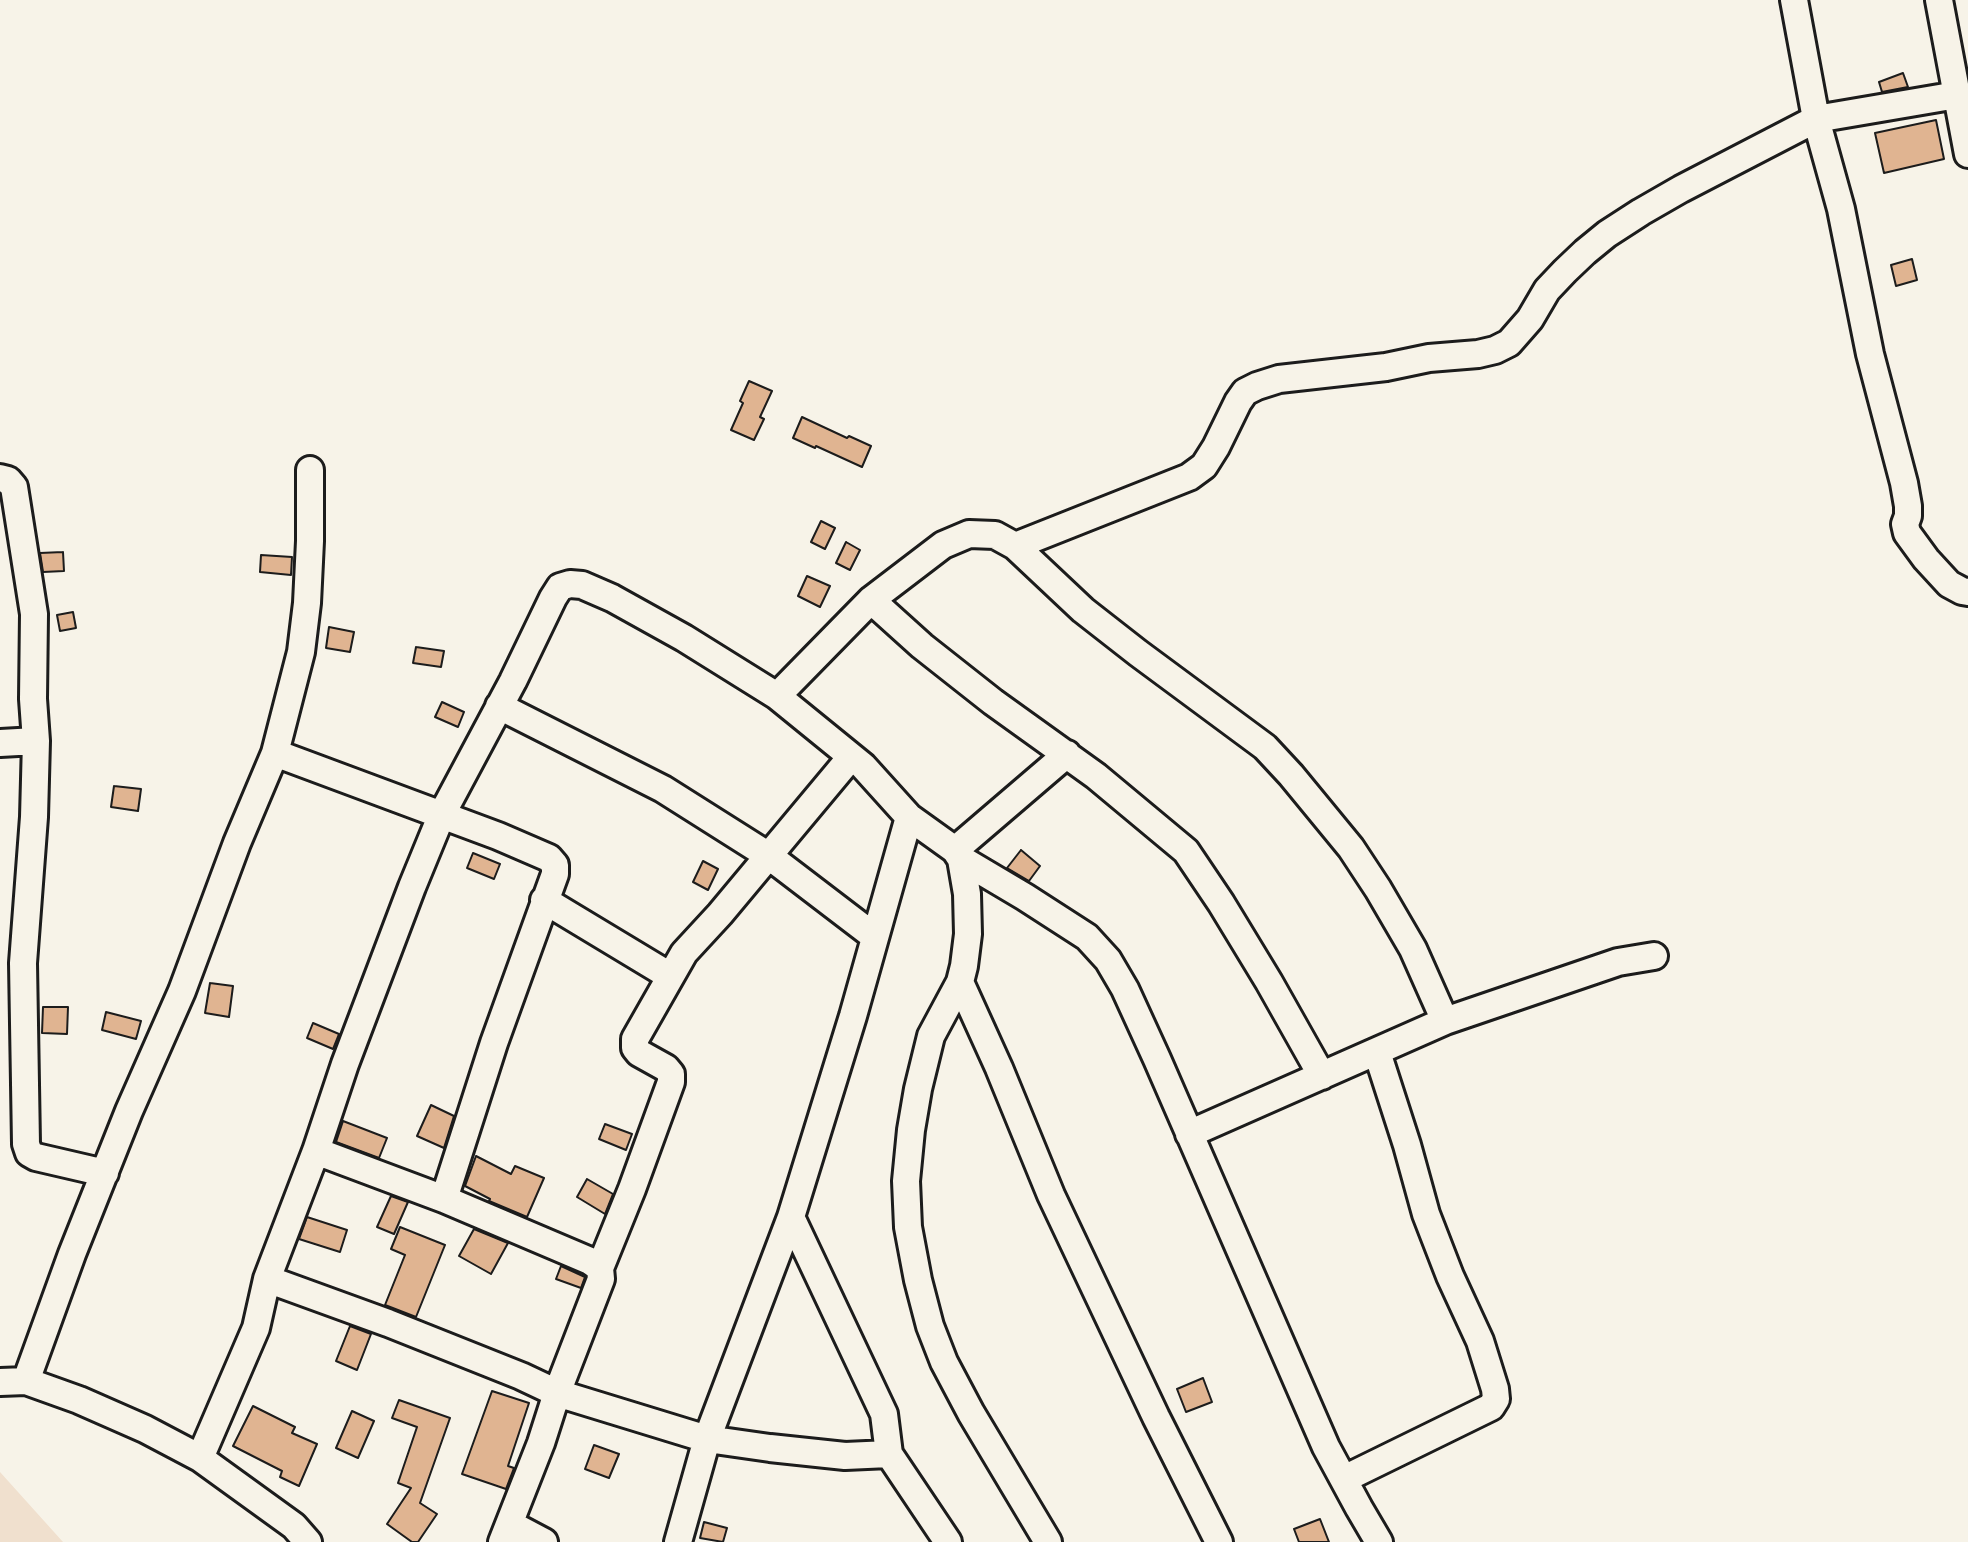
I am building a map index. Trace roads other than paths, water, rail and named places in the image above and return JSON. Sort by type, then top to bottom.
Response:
[{"type":"street","points":[[1794,0],[1816,119],[1840,209],[1870,354],[1903,482],[1909,516],[1906,533],[1950,584],[1968,592]]},
{"type":"street","points":[[1939,0],[1968,153]]},
{"type":"street","points":[[1015,546],[1189,477],[1204,466],[1245,392],[1257,386],[1279,379],[1386,367],[1429,358],[1495,350],[1508,343],[1530,319],[1547,290],[1564,271],[1607,234],[1681,189],[1816,119],[1957,95]]},
{"type":"street","points":[[308,1542],[294,1526],[200,1458],[145,1429],[79,1400],[13,1382],[72,1254],[182,991],[237,843],[275,753],[302,652],[310,553],[310,470]]},
{"type":"street","points":[[0,478],[8,480],[14,487],[34,614],[34,817],[12,964],[26,1144],[29,1153],[36,1157],[106,1173]]},
{"type":"street","points":[[777,696],[872,600],[943,545],[969,534],[995,535],[1015,546],[1083,610],[1265,747],[1291,775],[1351,848],[1378,889],[1413,949],[1445,1021]]},
{"type":"street","points":[[200,1458],[256,1328],[268,1279],[296,1198],[316,1151],[368,1001],[442,814],[553,598],[560,587],[570,584],[582,585],[612,598],[684,638],[777,696],[851,757],[909,817],[958,855],[1087,937],[1108,960],[1125,989],[1326,1447],[1379,1542]]},
{"type":"street","points":[[872,600],[922,646],[993,702],[1096,776],[1186,851],[1222,903],[1322,1076]]},
{"type":"street","points":[[499,706],[663,789],[769,856],[875,937]]},
{"type":"street","points":[[0,743],[36,741]]},
{"type":"street","points":[[275,753],[442,814],[549,858],[555,866],[555,874],[494,1043],[444,1199]]},
{"type":"street","points":[[958,855],[1067,754]]},
{"type":"street","points":[[544,1542],[506,1533],[601,1279],[600,1268],[671,1082],[671,1074],[666,1068],[639,1053],[635,1048],[635,1039],[684,953],[851,757]]},
{"type":"street","points":[[678,1542],[706,1439],[791,1217],[853,1016],[909,817]]},
{"type":"street","points":[[958,855],[968,894],[968,934],[960,982],[931,1037],[918,1089],[906,1181],[908,1227],[930,1326],[944,1362],[971,1413],[1048,1542]]},
{"type":"street","points":[[544,900],[670,976]]},
{"type":"street","points":[[1189,1134],[1445,1021],[1618,962],[1654,956]]},
{"type":"street","points":[[960,982],[1051,1195],[1156,1417],[1219,1542]]},
{"type":"street","points":[[1344,1479],[1491,1407],[1496,1399],[1479,1341],[1426,1214],[1377,1052]]},
{"type":"street","points":[[316,1151],[444,1199],[590,1261],[600,1268]]},
{"type":"street","points":[[791,1217],[884,1414],[889,1454],[948,1542]]},
{"type":"street","points":[[268,1279],[388,1323],[557,1393],[706,1439],[845,1456],[889,1454]]}]
